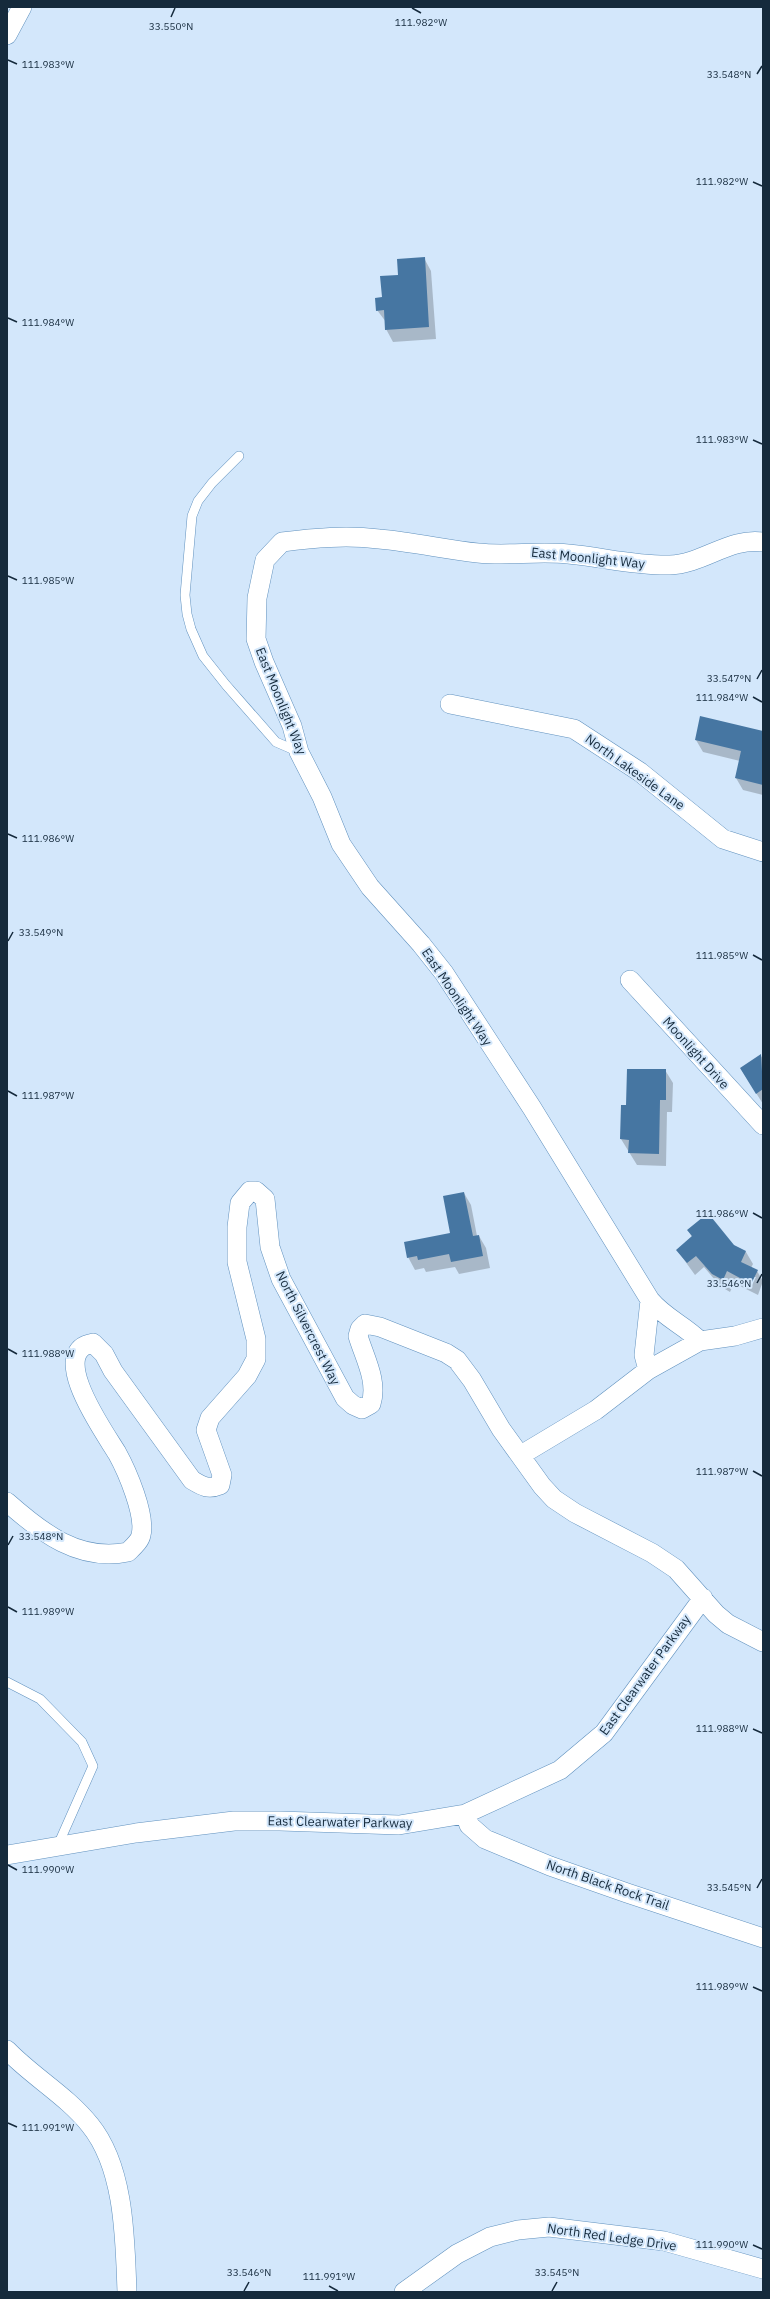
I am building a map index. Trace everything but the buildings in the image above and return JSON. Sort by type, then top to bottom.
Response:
[{"type":"street","points":[[7,35],[22,7]]},
{"type":"street","name":"East Moonlight Way","points":[[700,1341],[688,1328],[660,1311],[650,1300],[532,1108],[444,973],[422,944],[370,887],[340,844],[322,797],[298,752],[292,726],[264,662],[256,639],[257,598],[265,560],[282,542],[327,537],[377,538],[479,553],[524,552],[567,554],[637,564],[672,566],[703,559],[734,544],[754,540],[763,542]]},
{"type":"street","name":"North Lakeside Lane","points":[[450,704],[574,728],[640,772],[723,839],[763,852]]},
{"type":"street","name":"Moonlight Drive","points":[[630,980],[763,1125]]},
{"type":"street","name":"North Silvercrest Way","points":[[7,1502],[38,1529],[67,1545],[101,1553],[119,1554],[128,1552],[141,1535],[141,1518],[135,1494],[118,1454],[91,1410],[76,1374],[74,1361],[78,1351],[84,1345],[93,1343],[104,1354],[113,1371],[192,1480],[203,1487],[213,1488],[220,1485],[222,1475],[206,1430],[210,1418],[247,1376],[256,1359],[256,1339],[237,1262],[236,1228],[240,1203],[250,1191],[256,1191],[265,1199],[270,1247],[281,1280],[345,1398],[352,1405],[362,1409],[371,1404],[374,1393],[373,1382],[358,1336],[360,1329],[365,1324],[380,1326],[446,1353],[457,1360],[472,1380],[486,1407],[542,1486],[554,1499],[575,1514],[652,1553],[676,1569],[728,1624],[763,1642]]},
{"type":"street","points":[[648,1370],[644,1355],[650,1300]]},
{"type":"street","points":[[521,1455],[596,1410],[648,1370],[700,1341],[735,1336],[763,1328]]},
{"type":"street","name":"East Clearwater Parkway","points":[[7,1855],[58,1845],[136,1833],[234,1821],[399,1825],[465,1814],[560,1770],[604,1733],[703,1598]]},
{"type":"street","name":"North Black Rock Trail","points":[[465,1814],[469,1825],[485,1839],[550,1866],[620,1891],[763,1938]]},
{"type":"street","points":[[7,2050],[75,2109],[91,2125],[104,2147],[121,2207],[127,2292]]},
{"type":"street","name":"North Red Ledge Drive","points":[[404,2292],[457,2254],[490,2237],[518,2230],[549,2227],[664,2241],[763,2270]]},
{"type":"lane","points":[[239,456],[212,483],[198,501],[192,516],[185,595],[187,614],[191,629],[203,656],[226,685],[276,742],[298,752]]},
{"type":"lane","points":[[7,1682],[40,1699],[82,1742],[93,1766],[58,1845]]}]
